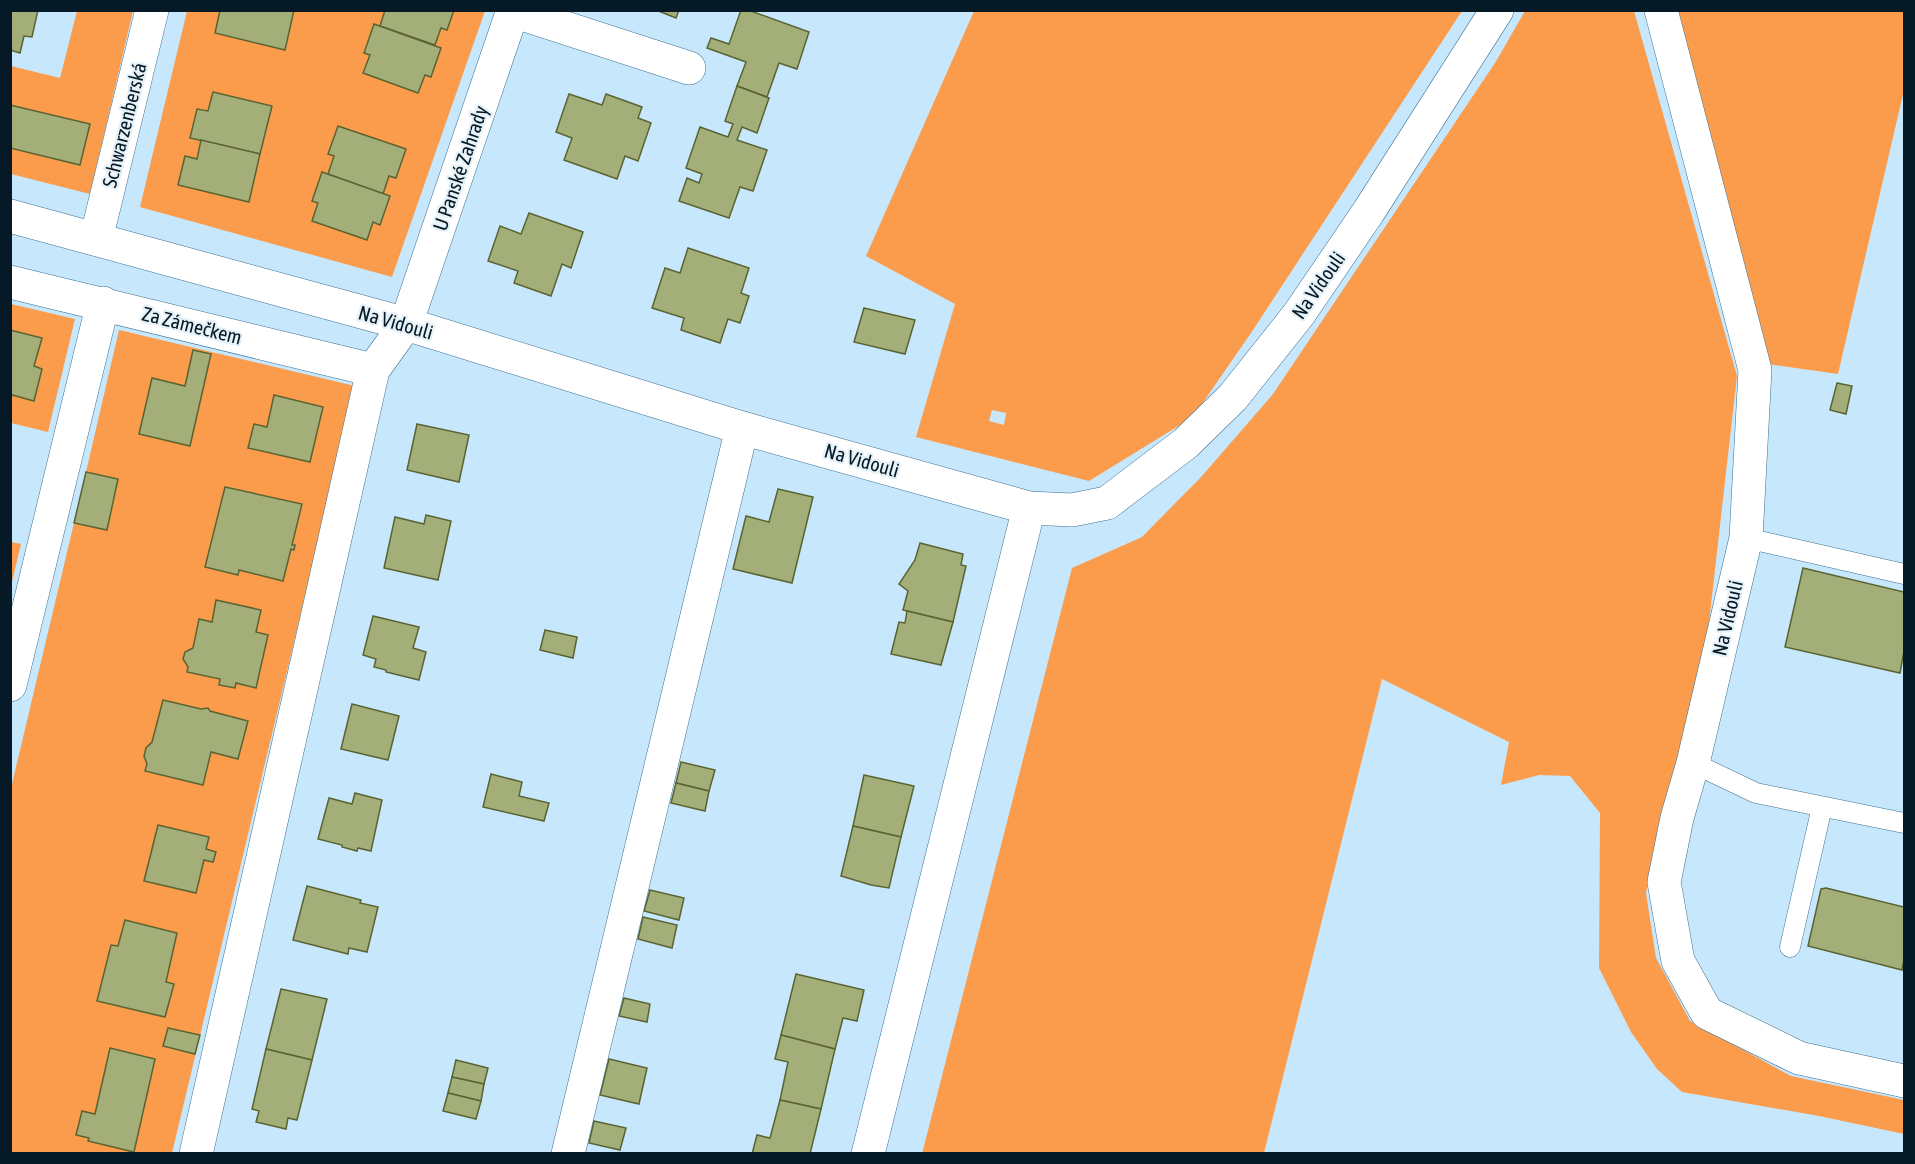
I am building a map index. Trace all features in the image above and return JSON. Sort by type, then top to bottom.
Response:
[{"type":"street","name":"Schwarzenberská","points":[[96,239],[152,10]]},
{"type":"street","name":"Na Vidouli","points":[[10,216],[406,324],[742,428],[1029,508],[1072,510],[1107,503],[1186,443],[1233,397],[1299,314],[1344,249],[1497,10]]},
{"type":"street","name":"Na Vidouli","points":[[1661,10],[1755,370],[1746,538],[1693,763],[1677,818],[1664,882],[1678,962],[1707,1013],[1799,1058],[1905,1081]]},
{"type":"street","name":"U Panské Zahrady","points":[[373,370],[406,324],[513,11],[689,68]]},
{"type":"street","name":"Za Zámečkem","points":[[10,282],[373,370]]},
{"type":"street","points":[[10,685],[103,303]]},
{"type":"street","points":[[196,1154],[373,370]]},
{"type":"street","points":[[568,1154],[742,428]]},
{"type":"street","points":[[868,1154],[1029,508]]},
{"type":"lane","points":[[1746,538],[1905,574]]},
{"type":"lane","points":[[1693,763],[1756,794],[1905,823]]},
{"type":"lane","points":[[1790,946],[1822,807]]},
{"type":"shaded area","points":[[77,11],[133,11],[90,194],[11,174],[11,148],[80,165],[11,105],[11,66],[60,78]]},
{"type":"shaded area","points":[[187,11],[220,11],[215,33],[285,49],[294,11],[385,11],[380,26],[373,25],[364,53],[370,55],[363,73],[418,92],[425,75],[431,76],[441,48],[435,45],[441,28],[447,30],[454,11],[485,11],[392,277],[140,207]],"holes":[[[213,92],[272,106],[249,202],[179,185],[185,157],[197,159],[201,140],[190,137],[197,109],[208,111]],[[338,126],[405,149],[396,178],[389,176],[383,194],[389,196],[379,225],[373,222],[367,240],[312,221],[318,203],[312,201],[322,172],[328,174],[334,156],[328,154]]]},
{"type":"shaded area","points":[[974,11],[1462,11],[1253,330],[1193,417],[1089,481],[916,437],[955,304],[866,256]],"holes":[[[992,410],[1006,413],[1004,425],[989,421]]]},
{"type":"shaded area","points":[[1525,11],[1634,11],[1737,376],[1693,763],[1662,811],[1646,893],[1656,958],[1690,1021],[1791,1076],[1904,1100],[1904,1134],[1819,1116],[1682,1092],[1657,1069],[1631,1032],[1599,968],[1600,813],[1570,776],[1539,775],[1501,785],[1509,742],[1382,679],[1264,1153],[922,1154],[1072,568],[1142,537],[1202,476],[1273,394],[1495,63]]},
{"type":"shaded area","points":[[1677,11],[1904,11],[1904,90],[1838,374],[1767,364]]},
{"type":"shaded area","points":[[11,304],[75,319],[48,432],[11,423],[12,395],[34,401],[42,369],[34,366],[42,339],[11,330]]},
{"type":"shaded area","points":[[119,330],[355,386],[172,1153],[11,1154],[11,788],[74,523],[107,530],[118,479],[86,472]]},
{"type":"shaded area","points":[[10,542],[21,544],[11,586]]},
{"type":"building","points":[[10,10],[38,10],[32,37],[24,36],[20,53],[10,50]]},
{"type":"building","points":[[220,10],[294,10],[285,50],[215,33]]},
{"type":"building","points":[[385,10],[454,10],[447,30],[441,28],[435,45],[380,26]]},
{"type":"building","points":[[656,10],[679,10],[676,18]]},
{"type":"building","points":[[741,10],[748,10],[809,32],[797,69],[779,63],[767,97],[737,86],[746,62],[707,48],[711,38],[729,44]]},
{"type":"building","points":[[374,24],[441,48],[431,77],[425,75],[418,93],[363,73],[370,55],[364,53]]},
{"type":"building","points":[[737,86],[769,98],[757,133],[742,127],[737,140],[767,150],[753,191],[740,187],[729,218],[679,201],[687,178],[699,183],[702,174],[686,168],[700,127],[728,137],[733,124],[725,121]]},
{"type":"building","points":[[213,92],[272,106],[260,154],[190,138],[197,109],[208,111]]},
{"type":"building","points":[[569,94],[602,105],[606,94],[642,107],[638,118],[651,123],[638,161],[625,156],[617,179],[564,160],[572,138],[556,132]]},
{"type":"building","points":[[10,105],[90,124],[80,165],[10,148]]},
{"type":"building","points":[[338,126],[406,149],[396,178],[389,176],[383,194],[328,174],[334,156],[328,154]]},
{"type":"building","points":[[201,140],[260,154],[249,202],[178,185],[185,156],[197,159]]},
{"type":"building","points":[[322,172],[390,196],[380,225],[373,222],[367,240],[312,221],[318,203],[312,201]]},
{"type":"building","points":[[529,213],[583,232],[571,268],[562,264],[551,296],[514,283],[518,271],[488,261],[500,226],[521,234]]},
{"type":"building","points":[[688,248],[749,268],[741,293],[749,296],[740,323],[728,319],[720,343],[681,330],[684,318],[652,308],[665,268],[680,273]]},
{"type":"building","points":[[864,308],[915,320],[905,354],[854,342]]},
{"type":"building","points":[[10,330],[42,338],[34,366],[42,369],[34,401],[12,395],[10,400]]},
{"type":"building","points":[[193,350],[211,354],[190,446],[139,434],[152,378],[185,386]]},
{"type":"building","points":[[1837,383],[1852,386],[1846,414],[1830,410]]},
{"type":"building","points":[[274,395],[323,407],[310,462],[248,448],[254,424],[267,427]]},
{"type":"building","points":[[417,424],[469,435],[459,482],[407,470]]},
{"type":"building","points":[[86,472],[118,479],[107,530],[74,523]]},
{"type":"building","points":[[225,487],[302,504],[292,545],[295,545],[294,550],[291,549],[283,581],[239,570],[238,575],[205,567]]},
{"type":"building","points":[[778,489],[813,497],[792,583],[733,569],[746,516],[769,522]]},
{"type":"building","points":[[426,515],[451,521],[438,580],[384,568],[395,517],[424,524]]},
{"type":"building","points":[[920,543],[963,554],[961,565],[966,566],[953,622],[903,610],[908,591],[899,584],[915,560]]},
{"type":"building","points":[[1803,568],[1904,592],[1904,651],[1900,673],[1785,647]]},
{"type":"building","points":[[216,600],[261,610],[256,632],[268,635],[256,688],[236,683],[235,688],[219,685],[220,679],[187,672],[188,667],[183,659],[185,652],[193,648],[199,619],[212,622]]},
{"type":"building","points":[[907,611],[953,622],[941,665],[891,654],[899,622],[905,623]]},
{"type":"building","points":[[373,616],[419,627],[413,648],[426,652],[419,680],[374,667],[376,659],[363,655]]},
{"type":"building","points":[[545,630],[577,637],[573,658],[540,650]]},
{"type":"building","points":[[163,700],[201,709],[208,708],[210,711],[248,721],[238,759],[211,752],[203,785],[145,771],[146,748],[152,742]]},
{"type":"building","points":[[352,704],[399,716],[388,760],[341,749]]},
{"type":"building","points":[[681,762],[715,770],[709,791],[676,783]]},
{"type":"building","points":[[491,774],[522,782],[519,796],[549,803],[544,821],[483,807]]},
{"type":"building","points":[[864,775],[914,786],[901,837],[853,826]]},
{"type":"building","points":[[676,783],[709,791],[705,811],[671,803]]},
{"type":"building","points":[[355,793],[382,800],[371,851],[358,848],[357,851],[318,839],[329,798],[352,804]]},
{"type":"building","points":[[158,825],[209,837],[206,849],[216,852],[213,862],[204,860],[196,893],[144,881]]},
{"type":"building","points":[[853,826],[901,837],[889,888],[841,876]]},
{"type":"building","points":[[307,886],[361,900],[360,903],[378,907],[367,952],[349,948],[348,954],[293,940]]},
{"type":"building","points":[[1826,888],[1904,907],[1902,970],[1808,946],[1821,889]]},
{"type":"building","points":[[650,890],[684,898],[679,920],[644,911]]},
{"type":"building","points":[[643,917],[677,925],[672,948],[638,939]]},
{"type":"building","points":[[125,920],[177,933],[166,982],[174,984],[165,1017],[97,1001],[111,945],[118,946]]},
{"type":"building","points":[[796,974],[864,990],[857,1021],[843,1018],[835,1049],[781,1035]]},
{"type":"building","points":[[281,989],[327,999],[312,1060],[266,1049]]},
{"type":"building","points":[[624,998],[650,1004],[647,1022],[619,1016]]},
{"type":"building","points":[[168,1028],[200,1035],[195,1054],[163,1046]]},
{"type":"building","points":[[781,1035],[835,1049],[821,1109],[780,1100],[788,1062],[775,1059]]},
{"type":"building","points":[[110,1048],[155,1059],[134,1152],[88,1141],[89,1138],[76,1135],[82,1111],[95,1114]]},
{"type":"building","points":[[266,1049],[312,1060],[297,1120],[288,1118],[286,1129],[256,1122],[259,1111],[252,1109]]},
{"type":"building","points":[[609,1059],[647,1068],[639,1104],[600,1095]]},
{"type":"building","points":[[456,1060],[488,1068],[484,1084],[452,1077]]},
{"type":"building","points":[[452,1077],[484,1084],[481,1101],[448,1093]]},
{"type":"building","points":[[448,1093],[481,1101],[476,1119],[443,1111]]},
{"type":"building","points":[[780,1100],[821,1109],[810,1154],[752,1154],[757,1135],[770,1138]]},
{"type":"building","points":[[594,1121],[626,1128],[620,1150],[589,1143]]}]
